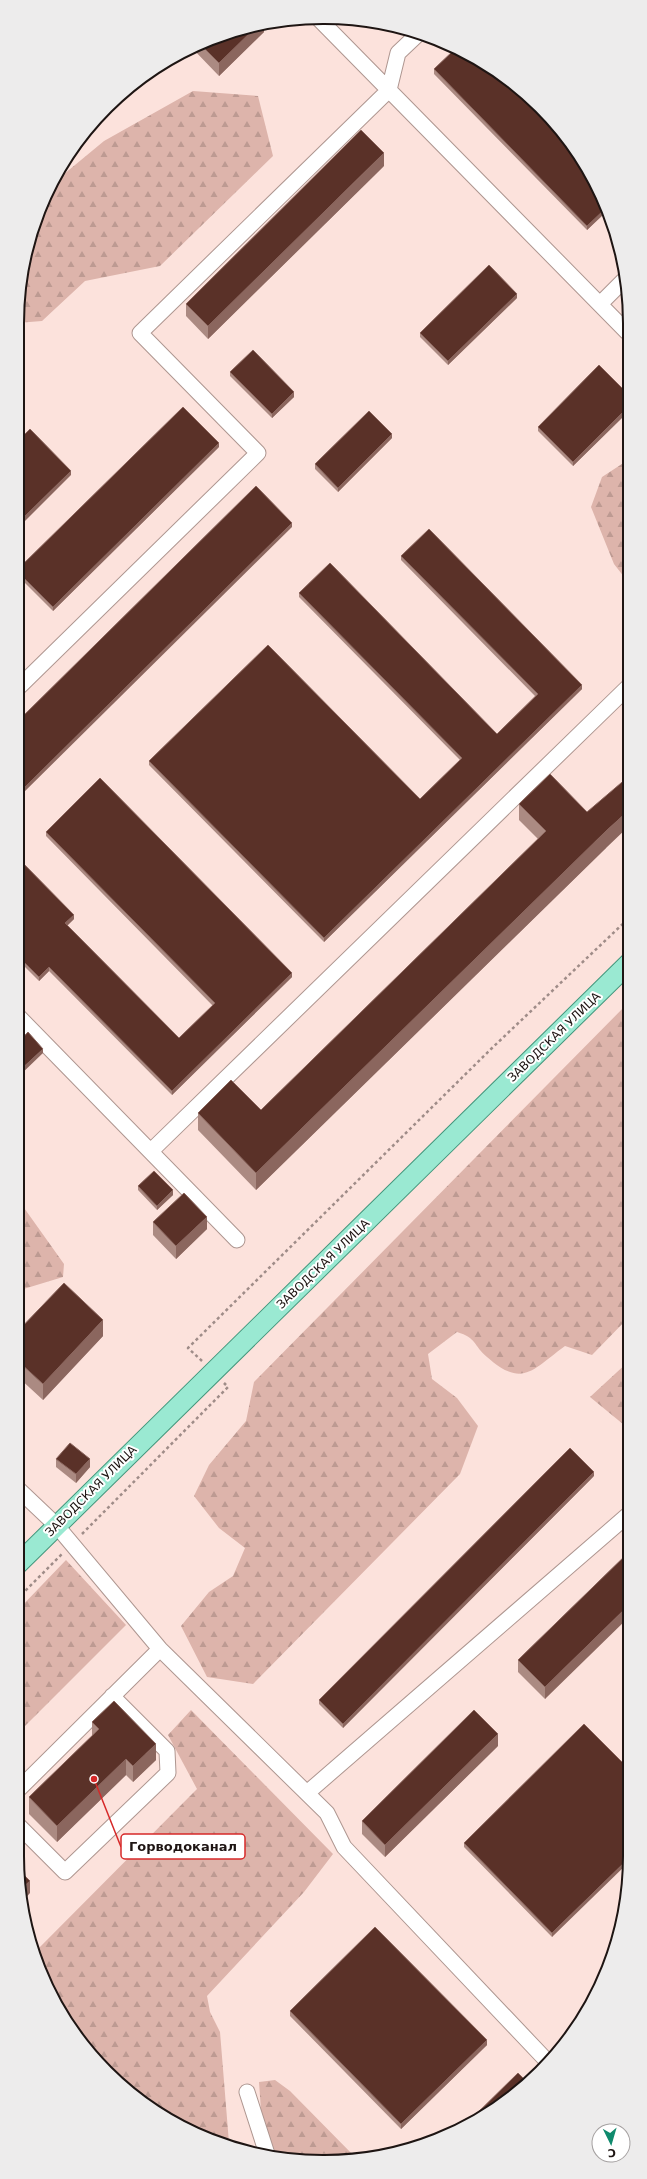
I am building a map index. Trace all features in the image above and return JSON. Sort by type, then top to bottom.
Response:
[{"type":"main road","name":"ЗАВОДСКАЯ УЛИЦА","points":[[24,1558],[623,968]]},
{"type":"street","points":[[324,24],[623,327]]},
{"type":"street","points":[[24,682],[258,453],[140,333],[389,90],[398,53],[414,38]]},
{"type":"street","points":[[600,304],[620,284]]},
{"type":"street","points":[[151,1151],[623,692]]},
{"type":"street","points":[[24,1022],[237,1240]]},
{"type":"street","points":[[24,1495],[56,1525],[160,1649],[327,1813],[344,1847],[544,2058]]},
{"type":"street","points":[[307,1793],[623,1519]]},
{"type":"street","points":[[24,1784],[160,1649]]},
{"type":"street","points":[[24,1831],[65,1872],[168,1773],[167,1751],[112,1696]]},
{"type":"street","points":[[247,2092],[265,2149]]},
{"type":"green space","points":[[193,91],[258,96],[273,156],[160,266],[85,281],[42,321],[24,322],[30,265],[34,246],[47,209],[64,174],[104,141]]},
{"type":"green space","points":[[623,463],[623,576],[614,564],[591,507],[602,477]]},
{"type":"green space","points":[[623,1008],[623,1323],[592,1355],[565,1346],[536,1368],[519,1374],[499,1367],[483,1353],[472,1339],[457,1332],[428,1354],[432,1379],[457,1398],[478,1426],[460,1474],[253,1684],[207,1677],[181,1626],[209,1592],[233,1576],[245,1548],[219,1528],[194,1496],[209,1465],[246,1421],[254,1382]]},
{"type":"green space","points":[[24,1208],[64,1264],[63,1277],[24,1289]]},
{"type":"green space","points":[[623,1367],[623,1424],[590,1397]]},
{"type":"green space","points":[[66,1560],[126,1625],[24,1727],[24,1604]]},
{"type":"green space","points":[[191,1710],[333,1854],[304,1892],[207,1996],[210,2012],[220,2032],[229,2140],[191,2124],[157,2105],[126,2081],[98,2053],[74,2022],[64,2005],[47,1970],[39,1948],[197,1789],[168,1735]]},
{"type":"green space","points":[[275,2080],[290,2091],[351,2153],[324,2155],[304,2154],[264,2149],[259,2082]]},
{"type":"building","points":[[250,33],[219,63],[205,49]]},
{"type":"building","points":[[451,53],[490,74],[521,98],[549,126],[573,157],[592,191],[601,212],[587,226],[434,69]]},
{"type":"building","points":[[361,130],[384,153],[208,326],[186,304]]},
{"type":"building","points":[[489,265],[517,294],[448,361],[420,333]]},
{"type":"building","points":[[253,350],[294,392],[272,414],[230,372]]},
{"type":"building","points":[[599,365],[623,389],[623,412],[573,462],[538,427]]},
{"type":"building","points":[[183,407],[219,443],[53,607],[24,578],[24,563]]},
{"type":"building","points":[[369,411],[392,434],[338,488],[315,464]]},
{"type":"building","points":[[30,429],[71,471],[24,517],[24,435]]},
{"type":"building","points":[[256,486],[292,523],[24,788],[24,715]]},
{"type":"building","points":[[429,529],[582,685],[324,938],[149,761],[268,645],[420,799],[462,758],[299,593],[330,563],[497,734],[538,694],[401,556]]},
{"type":"building","points":[[550,774],[587,812],[623,781],[623,816],[256,1173],[198,1113],[231,1080],[261,1110],[546,831],[519,804]]},
{"type":"building","points":[[100,778],[292,973],[172,1091],[49,967],[39,977],[24,962],[24,864],[74,915],[65,923],[179,1038],[215,1003],[46,832]]},
{"type":"building","points":[[28,1032],[43,1049],[24,1067],[24,1036]]},
{"type":"building","points":[[154,1171],[173,1190],[157,1206],[138,1186]]},
{"type":"building","points":[[184,1193],[207,1217],[176,1246],[153,1222]]},
{"type":"building","points":[[64,1283],[103,1320],[43,1384],[24,1366],[24,1325]]},
{"type":"building","points":[[70,1443],[90,1459],[76,1474],[56,1459]]},
{"type":"building","points":[[570,1448],[594,1472],[343,1724],[319,1700]]},
{"type":"building","points":[[623,1558],[623,1611],[545,1687],[518,1660]]},
{"type":"building","points":[[114,1701],[156,1744],[133,1766],[126,1759],[57,1826],[29,1797],[99,1729],[92,1722]]},
{"type":"building","points":[[474,1710],[498,1734],[385,1845],[362,1821]]},
{"type":"building","points":[[584,1724],[623,1763],[623,1864],[552,1933],[464,1843]]},
{"type":"building","points":[[25,1876],[30,1881],[26,1885]]},
{"type":"building","points":[[375,1927],[487,2040],[401,2124],[290,2011]]},
{"type":"building","points":[[518,2073],[524,2078],[490,2105],[479,2112]]},
{"type":"place","name":"Горводоканал","points":[[94,1779]]}]
